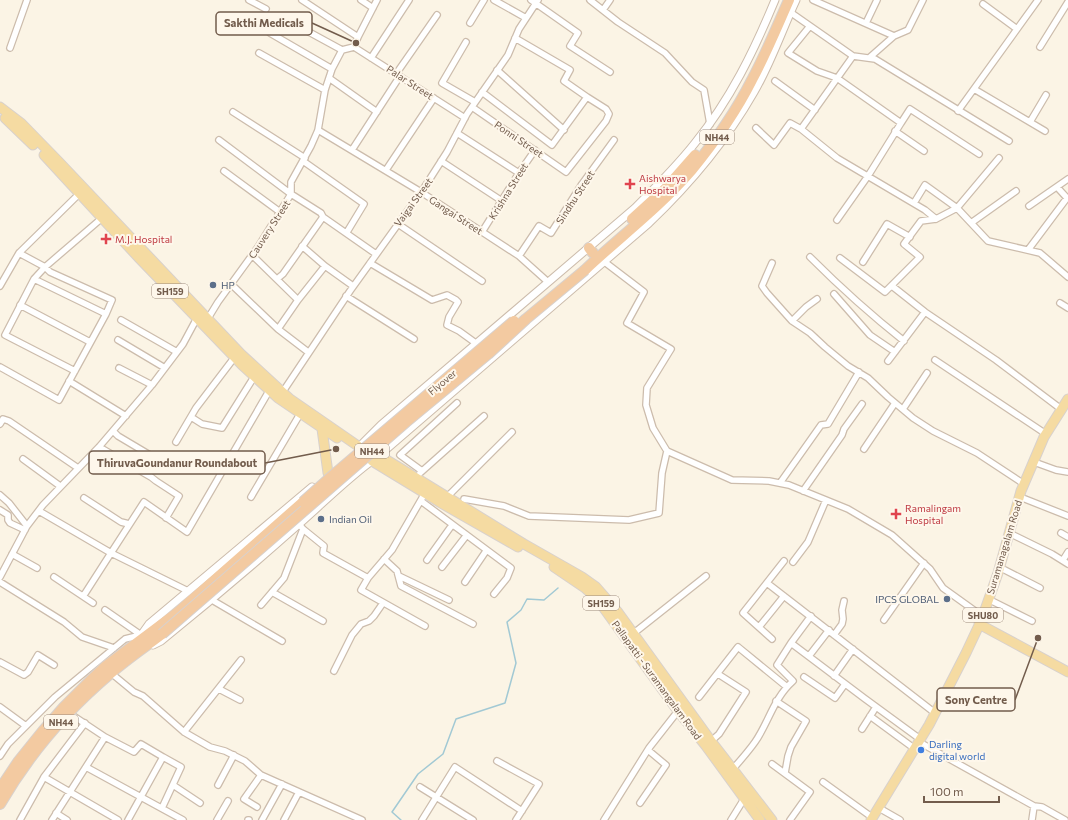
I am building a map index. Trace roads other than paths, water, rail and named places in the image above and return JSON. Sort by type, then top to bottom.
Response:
[{"type":"highway","name":"NH44","points":[[608,245],[664,189],[708,138],[749,73],[781,0]]},
{"type":"highway","name":"NH44","points":[[0,804],[43,742],[69,713],[135,650],[488,354],[596,255],[655,208],[691,171],[712,144],[734,111],[752,81],[789,0]]},
{"type":"highway","name":"Flyover","points":[[160,630],[331,477],[583,267]]},
{"type":"highway","name":"NH44","points":[[0,789],[18,762],[64,707],[106,666],[135,650]]},
{"type":"main road","points":[[0,107],[20,123],[90,200],[206,322],[241,354],[280,395],[358,448]]},
{"type":"main road","name":"SH159","points":[[0,114],[41,152],[79,194],[90,200],[102,218],[197,318],[206,322],[234,358],[254,377],[270,391],[280,395],[300,414],[322,429],[358,448],[370,446],[374,458],[364,464],[358,462],[355,457],[358,448]]},
{"type":"main road","name":"Suramanagalam Road","points":[[872,819],[935,713],[981,620],[1000,567],[1024,484],[1046,434],[1068,399]]},
{"type":"main road","points":[[322,429],[328,473]]},
{"type":"main road","points":[[374,458],[419,474],[444,500],[582,577],[596,587],[634,633],[709,744],[734,769],[772,820]]},
{"type":"main road","name":"Pallapatti - Suramangalam Road","points":[[374,458],[423,497],[444,500],[559,570],[594,596],[623,633],[678,711],[709,744],[727,776],[760,820]]},
{"type":"main road","points":[[981,620],[1068,671]]},
{"type":"street","points":[[10,48],[27,0]]},
{"type":"street","points":[[249,0],[266,9]]},
{"type":"street","points":[[302,0],[358,37]]},
{"type":"street","points":[[361,0],[373,8]]},
{"type":"street","points":[[287,20],[342,50],[354,47],[377,0]]},
{"type":"street","points":[[371,58],[409,0]]},
{"type":"street","points":[[470,23],[484,0]]},
{"type":"street","points":[[494,0],[526,18]]},
{"type":"street","points":[[590,0],[618,22],[665,53],[692,82],[704,90],[710,124]]},
{"type":"street","points":[[603,10],[610,0]]},
{"type":"street","points":[[135,650],[161,641],[301,527],[353,476],[596,255],[635,208],[667,176],[696,143],[710,124],[757,44],[775,0]]},
{"type":"street","points":[[135,650],[141,635],[149,624],[358,448],[381,425],[548,282],[596,255],[671,203],[721,144],[754,91],[796,0]]},
{"type":"street","points":[[813,0],[894,36]]},
{"type":"street","points":[[828,7],[832,0]]},
{"type":"street","points":[[866,24],[877,0]]},
{"type":"street","points":[[869,58],[894,36],[908,30],[923,0]]},
{"type":"street","points":[[958,111],[1038,0]]},
{"type":"street","points":[[535,1],[578,33],[570,46],[610,72]]},
{"type":"street","name":"Vaigai Street","points":[[280,395],[346,296],[422,192],[473,105],[508,55],[515,38],[535,1]]},
{"type":"street","points":[[1040,47],[1068,2]]},
{"type":"street","points":[[983,4],[1017,29]]},
{"type":"street","points":[[790,12],[853,56],[875,59],[1009,141]]},
{"type":"street","points":[[352,150],[437,15]]},
{"type":"street","points":[[810,26],[788,53],[818,71],[837,78],[901,123]]},
{"type":"street","points":[[270,33],[332,69]]},
{"type":"street","points":[[482,92],[552,145],[587,97],[564,81],[570,70],[515,38]]},
{"type":"street","name":"Ponni Street","points":[[466,42],[442,83],[566,172],[606,121],[609,114],[606,109],[587,97]]},
{"type":"street","name":"Palar Street","points":[[354,47],[465,118]]},
{"type":"street","name":"Cauvery Street","points":[[206,322],[252,255],[291,194],[291,182],[304,160],[318,130],[325,90],[332,69],[342,50]]},
{"type":"street","points":[[260,53],[325,90]]},
{"type":"street","points":[[801,129],[853,56]]},
{"type":"street","points":[[497,70],[564,130]]},
{"type":"street","points":[[330,78],[377,112]]},
{"type":"street","points":[[774,81],[815,110]]},
{"type":"street","points":[[974,89],[1045,131]]},
{"type":"street","points":[[1030,122],[1046,95]]},
{"type":"street","points":[[386,170],[434,98]]},
{"type":"street","points":[[837,220],[868,176],[910,109],[979,154]]},
{"type":"street","points":[[233,112],[304,160],[364,204],[346,232]]},
{"type":"street","points":[[756,128],[774,145],[790,123],[801,129],[837,158],[914,203],[936,219]]},
{"type":"street","name":"Gangai Street","points":[[318,130],[422,192],[519,256],[548,282]]},
{"type":"street","points":[[895,132],[924,150]]},
{"type":"street","points":[[457,133],[519,173]]},
{"type":"street","points":[[219,140],[291,194],[321,213],[324,217],[376,254]]},
{"type":"street","name":"Sindhu Street","points":[[519,256],[539,226],[551,233],[582,184],[614,140]]},
{"type":"street","name":"Krishna Street","points":[[482,232],[535,150]]},
{"type":"street","points":[[840,258],[885,292],[920,257],[904,244],[921,220],[936,219],[957,208],[999,158]]},
{"type":"street","points":[[441,161],[502,201]]},
{"type":"street","points":[[224,171],[280,212]]},
{"type":"street","points":[[1030,206],[1068,180]]},
{"type":"street","points":[[914,203],[925,185],[957,208],[988,241],[1040,253],[1068,277]]},
{"type":"street","points":[[1028,250],[1067,198],[1057,187]]},
{"type":"street","points":[[971,223],[1016,191]]},
{"type":"street","points":[[0,286],[19,253],[79,194]]},
{"type":"street","points":[[277,280],[283,274],[324,217]]},
{"type":"street","points":[[75,371],[5,335],[34,279],[45,266],[102,218]]},
{"type":"street","points":[[398,224],[482,281]]},
{"type":"street","points":[[863,262],[887,224],[910,237]]},
{"type":"street","points":[[302,246],[325,266],[353,286]]},
{"type":"street","points":[[0,367],[59,400],[106,314],[112,300],[50,272],[45,266],[19,253]]},
{"type":"street","points":[[252,255],[298,300]]},
{"type":"street","points":[[596,255],[644,292],[627,323],[671,349],[647,388],[646,405],[654,428],[667,451],[732,480],[769,481],[780,483],[848,509],[892,535],[930,569],[943,588],[981,620]]},
{"type":"street","points":[[810,257],[882,324],[904,341]]},
{"type":"street","points":[[370,263],[432,300],[447,295],[456,300],[458,302],[449,317],[447,325],[459,331],[476,344]]},
{"type":"street","points":[[772,263],[762,286],[792,321],[810,333],[836,356],[873,382],[895,403],[933,431],[977,453],[1024,484]]},
{"type":"street","points":[[278,329],[298,300],[325,266]]},
{"type":"street","points":[[34,279],[106,314]]},
{"type":"street","points":[[231,284],[278,329],[308,352]]},
{"type":"street","points":[[892,286],[925,312],[996,360],[1061,409]]},
{"type":"street","points":[[834,294],[870,335],[895,352]]},
{"type":"street","points":[[346,296],[414,339]]},
{"type":"street","points":[[792,321],[806,307],[817,299]]},
{"type":"street","points":[[1060,303],[1068,308]]},
{"type":"street","points":[[20,305],[90,342]]},
{"type":"street","points":[[888,362],[925,312]]},
{"type":"street","points":[[0,577],[26,528],[60,486],[99,447],[152,385],[177,352],[197,318]]},
{"type":"street","points":[[121,320],[177,352]]},
{"type":"street","points":[[118,340],[165,368]]},
{"type":"street","points":[[176,442],[196,408],[234,358]]},
{"type":"street","points":[[935,360],[1046,434]]},
{"type":"street","points":[[119,368],[152,385]]},
{"type":"street","points":[[780,483],[821,425],[828,424],[859,372]]},
{"type":"street","points":[[903,409],[927,372]]},
{"type":"street","points":[[191,417],[202,424],[222,428],[254,377]]},
{"type":"street","points":[[69,381],[126,416]]},
{"type":"street","points":[[84,595],[144,502],[187,532],[270,391]]},
{"type":"street","points":[[864,449],[895,403]]},
{"type":"street","points":[[419,474],[400,455],[457,404]]},
{"type":"street","points":[[803,491],[862,404]]},
{"type":"street","points":[[251,497],[300,414]]},
{"type":"street","points":[[408,484],[484,416]]},
{"type":"street","points":[[0,424],[3,419],[9,421],[78,468]]},
{"type":"street","points":[[113,431],[118,436],[160,461]]},
{"type":"street","points":[[444,500],[512,432]]},
{"type":"street","points":[[99,447],[151,476],[179,496],[166,518]]},
{"type":"street","points":[[464,499],[504,506],[529,516],[629,520],[659,513],[662,473],[667,451]]},
{"type":"street","points":[[23,458],[60,486]]},
{"type":"street","points":[[1034,462],[1056,470],[1068,472]]},
{"type":"street","points":[[0,495],[10,504],[26,528]]},
{"type":"street","points":[[425,626],[360,590],[368,578],[392,550],[423,497],[452,525],[511,568],[508,578],[494,594]]},
{"type":"street","points":[[1020,497],[1068,516]]},
{"type":"street","points":[[84,498],[122,522],[130,524]]},
{"type":"street","points":[[793,562],[808,542],[826,500]]},
{"type":"street","points":[[0,510],[8,515],[8,520],[10,523],[26,528]]},
{"type":"street","points":[[39,511],[111,553],[188,591]]},
{"type":"street","points":[[427,560],[452,525]]},
{"type":"street","points":[[301,527],[324,546],[323,552],[368,578]]},
{"type":"street","points":[[261,604],[284,578],[301,527]]},
{"type":"street","points":[[1009,533],[1065,562],[1068,552]]},
{"type":"street","points":[[1062,534],[1068,538]]},
{"type":"street","points":[[442,567],[466,536]]},
{"type":"street","points":[[464,582],[486,551]]},
{"type":"street","points":[[12,554],[37,568]]},
{"type":"street","points":[[384,559],[397,571],[401,586],[472,624]]},
{"type":"street","points":[[772,639],[743,613],[784,561]]},
{"type":"street","points":[[884,620],[924,563]]},
{"type":"street","points":[[1000,567],[1040,588]]},
{"type":"street","points":[[399,576],[449,600]]},
{"type":"street","points":[[634,633],[706,576]]},
{"type":"street","points":[[54,577],[84,595],[93,603]]},
{"type":"street","points":[[0,582],[64,622],[82,637],[114,648]]},
{"type":"street","points":[[767,583],[935,713]]},
{"type":"street","points":[[272,592],[323,621]]},
{"type":"street","points":[[759,627],[784,596]]},
{"type":"street","points":[[988,599],[1032,621]]},
{"type":"street","points":[[212,600],[282,641]]},
{"type":"street","points":[[834,635],[842,624],[842,610],[844,601]]},
{"type":"street","points":[[334,671],[352,635],[361,624],[369,621],[374,616],[383,602]]},
{"type":"street","points":[[105,610],[141,635]]},
{"type":"street","points":[[727,776],[756,742],[776,701],[792,681],[777,665],[791,642],[811,616]]},
{"type":"street","points":[[809,656],[829,630]]},
{"type":"street","points":[[0,756],[8,744],[55,697],[125,639],[141,635]]},
{"type":"street","points":[[791,642],[876,707],[918,743]]},
{"type":"street","points":[[699,697],[738,647],[787,687]]},
{"type":"street","points":[[834,676],[854,650]]},
{"type":"street","points":[[0,662],[24,675],[28,672],[38,655],[54,665]]},
{"type":"street","points":[[184,732],[241,660]]},
{"type":"street","points":[[111,673],[134,692],[143,696],[184,732],[210,747],[225,751],[245,761],[261,775],[362,820]]},
{"type":"street","points":[[709,744],[723,728],[746,692],[718,674]]},
{"type":"street","points":[[804,677],[835,698],[845,684]]},
{"type":"street","points":[[219,689],[240,700]]},
{"type":"street","points":[[776,701],[806,721],[791,747],[785,773]]},
{"type":"street","points":[[0,707],[26,726]]},
{"type":"street","points":[[862,729],[876,707]]},
{"type":"street","points":[[604,820],[648,750],[678,711]]},
{"type":"street","points":[[69,713],[105,738],[134,752],[141,744],[181,767],[162,808]]},
{"type":"street","points":[[870,716],[1034,806],[1042,807],[1065,820]]},
{"type":"street","points":[[20,820],[44,777],[85,723]]},
{"type":"street","points":[[52,820],[105,738]]},
{"type":"street","points":[[640,803],[666,765],[648,750]]},
{"type":"street","points":[[218,785],[234,755]]},
{"type":"street","points":[[128,820],[162,757]]},
{"type":"street","points":[[497,761],[539,784],[516,820]]},
{"type":"street","points":[[772,764],[810,792],[790,820]]},
{"type":"street","points":[[86,767],[183,820]]},
{"type":"street","points":[[422,820],[454,767],[522,811]]},
{"type":"street","points":[[257,807],[244,799],[261,775]]},
{"type":"street","points":[[44,777],[118,820]]},
{"type":"street","points":[[823,782],[872,819]]},
{"type":"street","points":[[262,820],[282,784]]},
{"type":"street","points":[[173,785],[200,803]]},
{"type":"street","points":[[420,787],[473,820]]},
{"type":"street","points":[[284,820],[299,792]]},
{"type":"street","points":[[730,820],[744,799]]},
{"type":"street","points":[[217,820],[228,801]]},
{"type":"street","points":[[1032,820],[1034,806]]},
{"type":"street","points":[[879,808],[900,820]]},
{"type":"street","points":[[56,813],[67,820]]},
{"type":"waterway","points":[[401,820],[392,812],[418,774],[443,754],[456,719],[505,703],[516,663],[507,622],[521,610],[527,599],[544,600],[558,588]]},
{"type":"place","name":"Sakthi Medicals","points":[[356,43]]},
{"type":"place","name":"Aishwarya Hospital","points":[[630,184]]},
{"type":"place","name":"M.J. Hospital","points":[[106,239]]},
{"type":"place","name":"HP","points":[[213,285]]},
{"type":"place","name":"ThiruvaGoundanur Roundabout","points":[[336,449]]},
{"type":"place","name":"Ramalingam Hospital","points":[[896,514]]},
{"type":"place","name":"Indian Oil","points":[[321,519]]},
{"type":"place","name":"IPCS GLOBAL","points":[[947,599]]},
{"type":"place","name":"Sony Centre","points":[[1038,638]]},
{"type":"place","name":"Darling digital world","points":[[921,750]]}]
